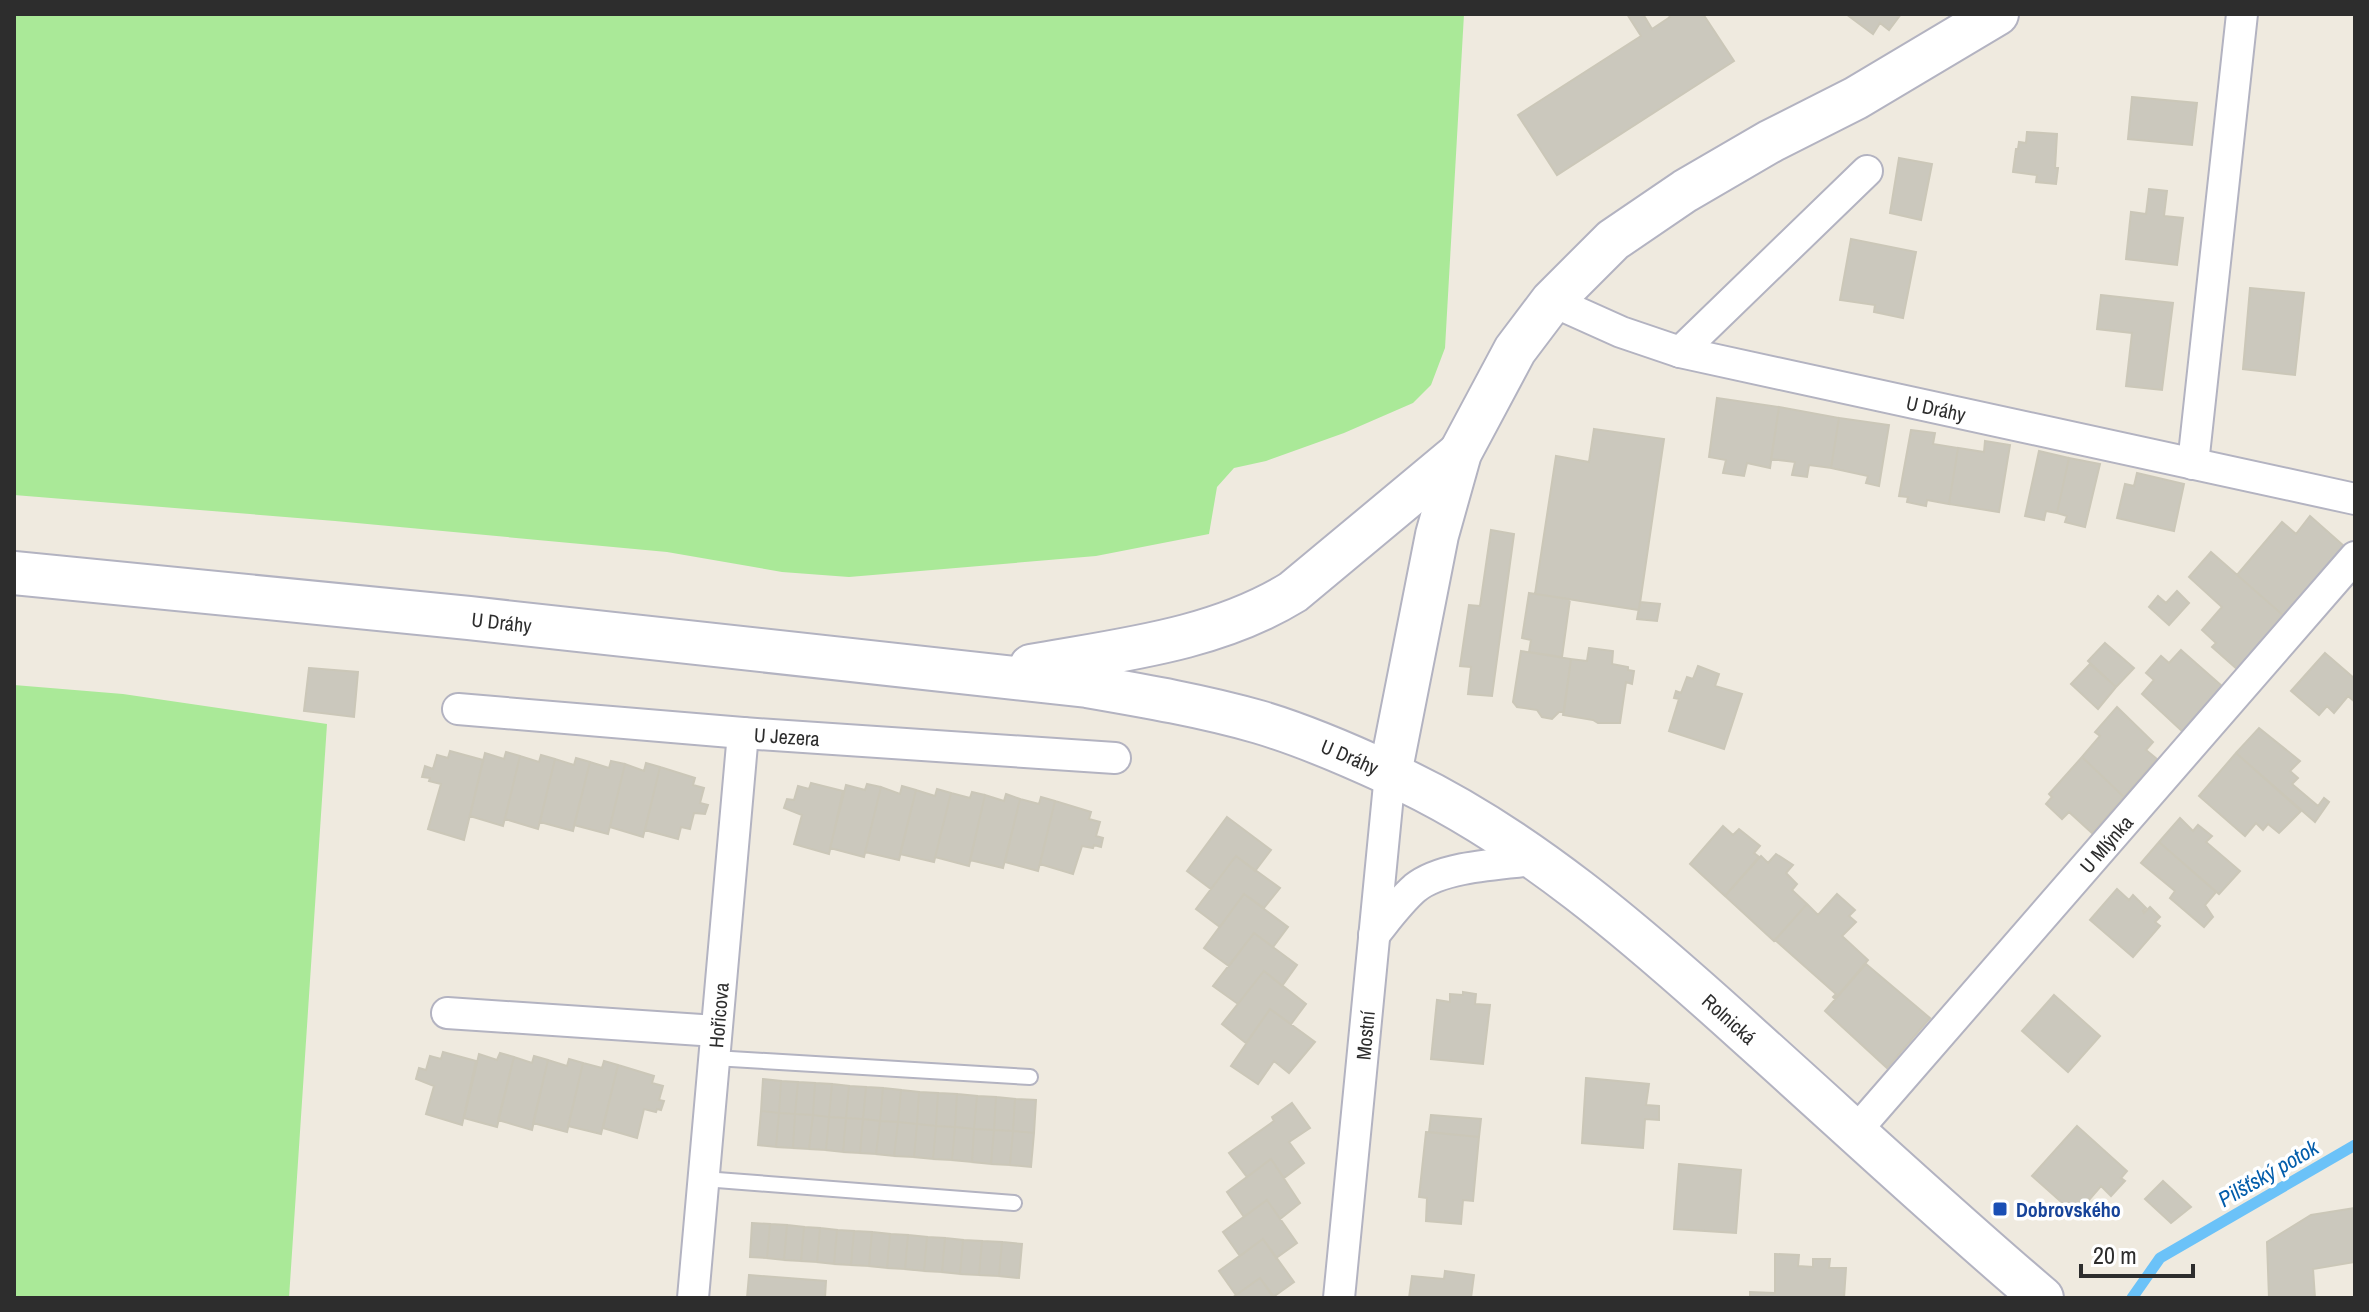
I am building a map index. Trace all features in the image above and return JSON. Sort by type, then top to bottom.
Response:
[{"type":"street","name":"U Dráhy","points":[[14,573],[483,620],[1101,688],[1260,722],[1390,774],[1437,535],[1460,453],[1515,350],[1552,301],[1613,240],[1685,191],[1771,141],[1856,98],[1997,14]]},
{"type":"street","points":[[2193,464],[2242,14]]},
{"type":"street","points":[[1680,352],[1867,171]]},
{"type":"street","name":"U Dráhy","points":[[1552,301],[1621,332],[1680,352],[2355,499]]},
{"type":"street","name":"U Dráhy","points":[[989,674],[1183,636],[1232,623],[1273,604],[1293,592],[1460,453]]},
{"type":"street","name":"U Mlýnka","points":[[1855,1132],[2355,557]]},
{"type":"street","name":"U Jezera","points":[[458,709],[743,733],[1115,758]]},
{"type":"street","name":"Hořicova","points":[[693,1298],[743,733]]},
{"type":"street","name":"Rolnická","points":[[1390,774],[1453,807],[1536,860],[1641,938],[2042,1298]]},
{"type":"street","name":"Mostní","points":[[1339,1298],[1390,774]]},
{"type":"street","points":[[1374,935],[1417,887],[1435,877],[1484,865],[1536,860]]},
{"type":"street","points":[[447,1013],[715,1044]]},
{"type":"lane","points":[[715,1044],[1030,1077]]},
{"type":"lane","points":[[704,1179],[1014,1203]]},
{"type":"green space","points":[[14,14],[1464,14],[1445,348],[1431,385],[1413,403],[1344,433],[1266,461],[1234,468],[1217,487],[1209,534],[1096,556],[849,577],[782,572],[667,552],[14,495]]},
{"type":"green space","points":[[14,685],[123,694],[327,724],[289,1298],[14,1298]]},
{"type":"building","points":[[1627,14],[1643,14],[1652,29],[1670,17],[1668,14],[1703,14],[1734,61],[1557,175],[1518,115],[1641,36]]},
{"type":"building","points":[[1846,14],[1901,14],[1889,30],[1880,23],[1873,34]]},
{"type":"building","points":[[2132,97],[2197,103],[2192,145],[2128,139]]},
{"type":"building","points":[[2027,132],[2057,134],[2056,184],[2036,182],[2037,175],[2013,172],[2016,149],[2019,142],[2026,143]]},
{"type":"building","points":[[1899,158],[1932,164],[1921,220],[1890,213]]},
{"type":"building","points":[[2149,189],[2167,191],[2164,216],[2183,218],[2177,265],[2126,259],[2131,212],[2146,214]]},
{"type":"building","points":[[1851,239],[1916,252],[1903,318],[1874,312],[1875,305],[1840,300]]},
{"type":"building","points":[[2250,288],[2304,293],[2295,375],[2243,369]]},
{"type":"building","points":[[2101,295],[2173,303],[2162,390],[2126,386],[2132,333],[2097,329]]},
{"type":"building","points":[[1717,398],[1779,407],[1770,468],[1747,463],[1744,476],[1723,473],[1726,460],[1709,457]]},
{"type":"building","points":[[1779,407],[1839,418],[1831,468],[1809,465],[1807,477],[1792,475],[1795,462],[1771,459]]},
{"type":"building","points":[[1839,418],[1889,425],[1879,486],[1866,483],[1868,476],[1831,468]]},
{"type":"building","points":[[1594,429],[1664,439],[1639,610],[1535,594],[1556,456],[1589,462]]},
{"type":"building","points":[[1911,430],[1935,433],[1933,444],[1958,448],[1949,504],[1927,500],[1926,506],[1907,502],[1908,497],[1899,496]]},
{"type":"building","points":[[1985,441],[2010,445],[1999,512],[1949,504],[1958,448],[1984,452]]},
{"type":"building","points":[[2039,451],[2069,458],[2057,513],[2046,511],[2044,520],[2025,516]]},
{"type":"building","points":[[2069,458],[2100,464],[2085,527],[2065,522],[2067,516],[2057,513]]},
{"type":"building","points":[[2137,473],[2184,484],[2174,531],[2117,518],[2125,484],[2134,486]]},
{"type":"building","points":[[2310,516],[2344,546],[2284,616],[2237,575],[2282,522],[2296,534]]},
{"type":"building","points":[[1491,530],[1514,534],[1492,696],[1468,694],[1471,667],[1460,666],[1469,605],[1480,606]]},
{"type":"building","points":[[2211,552],[2284,616],[2237,669],[2212,647],[2216,643],[2202,630],[2222,607],[2189,577]]},
{"type":"building","points":[[2177,591],[2189,603],[2169,625],[2149,607],[2158,596],[2166,603]]},
{"type":"building","points":[[1529,593],[1570,599],[1562,657],[1529,652],[1531,640],[1522,638]]},
{"type":"building","points":[[1640,602],[1660,604],[1657,621],[1637,619]]},
{"type":"building","points":[[2105,643],[2134,668],[2116,687],[2088,661]]},
{"type":"building","points":[[1589,648],[1613,651],[1612,664],[1634,671],[1632,684],[1626,682],[1620,723],[1598,723],[1563,715],[1571,659],[1587,661]]},
{"type":"building","points":[[2181,650],[2222,686],[2182,731],[2142,694],[2154,680],[2146,673],[2161,656],[2169,663]]},
{"type":"building","points":[[1521,651],[1571,659],[1564,712],[1559,712],[1552,719],[1542,717],[1537,710],[1517,707],[1513,702]]},
{"type":"building","points":[[2325,653],[2355,679],[2355,702],[2348,696],[2334,713],[2327,706],[2319,715],[2291,691]]},
{"type":"building","points":[[2090,664],[2116,687],[2098,709],[2071,684]]},
{"type":"building","points":[[1698,666],[1719,674],[1715,686],[1742,694],[1724,749],[1669,731],[1679,699],[1674,698],[1676,691],[1681,693],[1687,677],[1693,679]]},
{"type":"building","points":[[309,668],[358,672],[354,717],[304,711]]},
{"type":"building","points":[[2117,707],[2153,742],[2146,750],[2157,759],[2124,797],[2082,757],[2100,736],[2095,732]]},
{"type":"building","points":[[2259,728],[2300,761],[2290,771],[2298,778],[2292,784],[2318,806],[2324,798],[2329,802],[2315,822],[2236,753]]},
{"type":"building","points":[[450,751],[483,760],[464,840],[428,829],[441,784],[422,777],[425,766],[433,769],[437,755],[448,758]]},
{"type":"building","points":[[506,752],[520,756],[503,826],[470,816],[485,753],[504,759]]},
{"type":"building","points":[[2236,753],[2301,811],[2279,833],[2268,824],[2263,830],[2256,823],[2245,836],[2199,796]]},
{"type":"building","points":[[541,755],[555,759],[538,829],[505,819],[520,756],[539,762]]},
{"type":"building","points":[[2082,757],[2124,797],[2092,833],[2069,812],[2062,819],[2046,804],[2052,797],[2049,794]]},
{"type":"building","points":[[576,758],[590,762],[573,831],[540,822],[555,759],[574,765]]},
{"type":"building","points":[[611,761],[625,764],[608,834],[574,825],[590,762],[609,768]]},
{"type":"building","points":[[646,763],[660,767],[643,837],[610,827],[625,764],[644,771]]},
{"type":"building","points":[[660,767],[695,778],[693,785],[704,788],[700,803],[708,805],[705,814],[694,813],[690,829],[681,827],[678,839],[645,830]]},
{"type":"building","points":[[811,783],[843,791],[829,854],[794,844],[802,815],[784,808],[787,799],[794,800],[798,786],[809,789]]},
{"type":"building","points":[[867,784],[881,787],[864,857],[830,848],[846,785],[865,790]]},
{"type":"building","points":[[902,786],[916,790],[899,860],[865,852],[881,787],[900,794]]},
{"type":"building","points":[[937,789],[951,793],[934,862],[900,854],[916,790],[935,796]]},
{"type":"building","points":[[972,792],[985,795],[969,866],[935,857],[951,793],[970,798]]},
{"type":"building","points":[[1006,794],[1020,799],[1003,868],[970,860],[985,795],[1004,801]]},
{"type":"building","points":[[1041,797],[1055,801],[1038,871],[1005,862],[1020,799],[1039,804]]},
{"type":"building","points":[[1055,801],[1091,812],[1089,819],[1100,822],[1096,836],[1103,838],[1101,847],[1082,846],[1073,874],[1040,864]]},
{"type":"building","points":[[1227,817],[1271,850],[1255,871],[1236,856],[1211,889],[1187,871]]},
{"type":"building","points":[[2180,818],[2193,831],[2198,825],[2212,836],[2206,842],[2240,871],[2219,894],[2159,842]]},
{"type":"building","points":[[1723,826],[1733,835],[1739,829],[1760,846],[1754,853],[1759,857],[1725,896],[1690,864]]},
{"type":"building","points":[[2159,842],[2216,892],[2205,905],[2213,917],[2204,927],[2170,898],[2175,891],[2141,863]]},
{"type":"building","points":[[1776,854],[1793,865],[1786,873],[1797,884],[1792,890],[1807,904],[1774,941],[1725,896],[1761,856],[1768,863]]},
{"type":"building","points":[[1236,856],[1280,888],[1264,908],[1244,894],[1220,927],[1196,909]]},
{"type":"building","points":[[2117,889],[2129,900],[2133,895],[2146,908],[2144,913],[2150,907],[2160,917],[2155,922],[2160,926],[2133,957],[2090,920]]},
{"type":"building","points":[[1244,894],[1288,927],[1273,947],[1254,933],[1229,966],[1204,948]]},
{"type":"building","points":[[1837,894],[1855,910],[1849,916],[1856,922],[1842,936],[1868,960],[1835,999],[1836,994],[1775,940],[1807,904],[1818,915]]},
{"type":"building","points":[[1254,933],[1297,965],[1282,986],[1264,971],[1238,1004],[1213,986]]},
{"type":"building","points":[[1866,964],[1930,1018],[1887,1068],[1825,1011]]},
{"type":"building","points":[[1264,971],[1306,1004],[1291,1024],[1270,1009],[1246,1043],[1222,1024]]},
{"type":"building","points":[[1463,992],[1476,994],[1475,1004],[1490,1005],[1483,1064],[1431,1059],[1437,1000],[1450,1002],[1450,994],[1463,995]]},
{"type":"building","points":[[2054,995],[2100,1036],[2068,1072],[2022,1031]]},
{"type":"building","points":[[1270,1009],[1315,1042],[1289,1073],[1274,1061],[1258,1084],[1231,1066]]},
{"type":"building","points":[[443,1052],[476,1061],[462,1125],[426,1114],[434,1086],[416,1079],[419,1068],[426,1070],[430,1056],[441,1059]]},
{"type":"building","points":[[500,1053],[514,1057],[497,1127],[464,1118],[479,1054],[497,1060]]},
{"type":"building","points":[[534,1056],[548,1060],[532,1130],[498,1120],[514,1057],[532,1063]]},
{"type":"building","points":[[569,1059],[583,1063],[567,1132],[533,1123],[548,1060],[567,1066]]},
{"type":"building","points":[[604,1061],[618,1065],[601,1134],[568,1126],[583,1063],[602,1068]]},
{"type":"building","points":[[618,1065],[654,1076],[652,1083],[663,1086],[659,1100],[664,1101],[661,1110],[644,1109],[637,1138],[603,1128]]},
{"type":"building","points":[[1586,1078],[1649,1084],[1646,1105],[1659,1106],[1659,1120],[1645,1119],[1643,1148],[1582,1143]]},
{"type":"building","points":[[763,1079],[781,1081],[779,1113],[761,1111]]},
{"type":"building","points":[[781,1081],[798,1082],[795,1114],[779,1113]]},
{"type":"building","points":[[798,1082],[815,1083],[813,1115],[795,1114]]},
{"type":"building","points":[[815,1083],[832,1084],[829,1117],[813,1115]]},
{"type":"building","points":[[832,1084],[849,1086],[846,1118],[829,1117]]},
{"type":"building","points":[[849,1086],[866,1087],[863,1119],[846,1118]]},
{"type":"building","points":[[866,1087],[883,1088],[880,1121],[863,1119]]},
{"type":"building","points":[[883,1088],[901,1090],[898,1122],[880,1121]]},
{"type":"building","points":[[901,1090],[919,1092],[917,1124],[898,1122]]},
{"type":"building","points":[[919,1092],[938,1093],[936,1126],[917,1124]]},
{"type":"building","points":[[938,1093],[957,1094],[955,1127],[936,1126]]},
{"type":"building","points":[[957,1094],[977,1096],[974,1129],[955,1127]]},
{"type":"building","points":[[977,1096],[996,1097],[994,1130],[974,1129]]},
{"type":"building","points":[[996,1097],[1015,1099],[1013,1131],[994,1130]]},
{"type":"building","points":[[1015,1099],[1036,1100],[1034,1133],[1013,1131]]},
{"type":"building","points":[[1292,1103],[1310,1128],[1289,1142],[1304,1163],[1284,1178],[1271,1159],[1247,1177],[1229,1153],[1274,1121],[1272,1117]]},
{"type":"building","points":[[761,1111],[779,1113],[776,1147],[758,1145]]},
{"type":"building","points":[[779,1113],[795,1114],[793,1148],[776,1147]]},
{"type":"building","points":[[795,1114],[813,1115],[809,1149],[793,1148]]},
{"type":"building","points":[[813,1115],[829,1117],[826,1150],[809,1149]]},
{"type":"building","points":[[1431,1115],[1481,1119],[1479,1137],[1429,1132]]},
{"type":"building","points":[[829,1117],[846,1118],[843,1152],[826,1150]]},
{"type":"building","points":[[846,1118],[863,1119],[860,1153],[843,1152]]},
{"type":"building","points":[[863,1119],[880,1121],[876,1154],[860,1153]]},
{"type":"building","points":[[880,1121],[898,1122],[894,1156],[876,1154]]},
{"type":"building","points":[[898,1122],[917,1124],[914,1157],[894,1156]]},
{"type":"building","points":[[917,1124],[936,1126],[933,1159],[914,1157]]},
{"type":"building","points":[[936,1126],[955,1127],[952,1160],[933,1159]]},
{"type":"building","points":[[2077,1126],[2127,1171],[2121,1178],[2125,1181],[2111,1196],[2101,1186],[2076,1215],[2032,1176]]},
{"type":"building","points":[[955,1127],[974,1129],[972,1162],[952,1160]]},
{"type":"building","points":[[974,1129],[994,1130],[991,1164],[972,1162]]},
{"type":"building","points":[[994,1130],[1013,1131],[1010,1165],[991,1164]]},
{"type":"building","points":[[1013,1131],[1034,1133],[1031,1167],[1010,1165]]},
{"type":"building","points":[[1426,1132],[1479,1137],[1473,1201],[1463,1200],[1461,1224],[1426,1221],[1427,1198],[1419,1197]]},
{"type":"building","points":[[1271,1159],[1300,1203],[1280,1219],[1267,1200],[1244,1217],[1227,1192]]},
{"type":"building","points":[[1679,1164],[1741,1170],[1736,1233],[1674,1229]]},
{"type":"building","points":[[2163,1181],[2191,1207],[2171,1223],[2145,1199]]},
{"type":"building","points":[[1267,1200],[1297,1243],[1276,1258],[1263,1239],[1240,1256],[1223,1232]]},
{"type":"building","points":[[2355,1208],[2355,1262],[2313,1269],[2315,1298],[2269,1298],[2267,1242],[2311,1215]]},
{"type":"building","points":[[752,1223],[770,1224],[767,1258],[750,1257]]},
{"type":"building","points":[[770,1224],[787,1225],[784,1260],[767,1258]]},
{"type":"building","points":[[787,1225],[804,1227],[801,1261],[784,1260]]},
{"type":"building","points":[[804,1227],[820,1228],[817,1262],[801,1261]]},
{"type":"building","points":[[820,1228],[837,1230],[834,1264],[817,1262]]},
{"type":"building","points":[[837,1230],[854,1231],[851,1265],[834,1264]]},
{"type":"building","points":[[854,1231],[872,1232],[869,1266],[851,1265]]},
{"type":"building","points":[[872,1232],[890,1234],[887,1268],[869,1266]]},
{"type":"building","points":[[890,1234],[908,1235],[905,1269],[887,1268]]},
{"type":"building","points":[[908,1235],[927,1237],[924,1271],[905,1269]]},
{"type":"building","points":[[927,1237],[945,1238],[942,1272],[924,1271]]},
{"type":"building","points":[[945,1238],[963,1240],[960,1274],[942,1272]]},
{"type":"building","points":[[1263,1239],[1294,1282],[1273,1297],[1260,1278],[1236,1295],[1219,1271]]},
{"type":"building","points":[[963,1240],[982,1241],[979,1275],[960,1274]]},
{"type":"building","points":[[982,1241],[1002,1242],[999,1276],[979,1275]]},
{"type":"building","points":[[1002,1242],[1022,1244],[1019,1278],[999,1276]]},
{"type":"building","points":[[1775,1254],[1799,1255],[1798,1266],[1813,1267],[1813,1259],[1830,1259],[1829,1268],[1846,1268],[1844,1298],[1750,1298],[1750,1292],[1775,1293]]},
{"type":"building","points":[[1445,1271],[1474,1275],[1471,1298],[1409,1298],[1412,1276],[1444,1279]]},
{"type":"building","points":[[749,1275],[826,1281],[825,1298],[747,1298]]},
{"type":"building","points":[[1260,1278],[1275,1298],[1232,1298],[1236,1295]]},
{"type":"waterway","name":"Pilšťský potok","points":[[2132,1298],[2160,1258],[2355,1145]]},
{"type":"place","name":"Dobrovského","points":[[2000,1209]]}]
